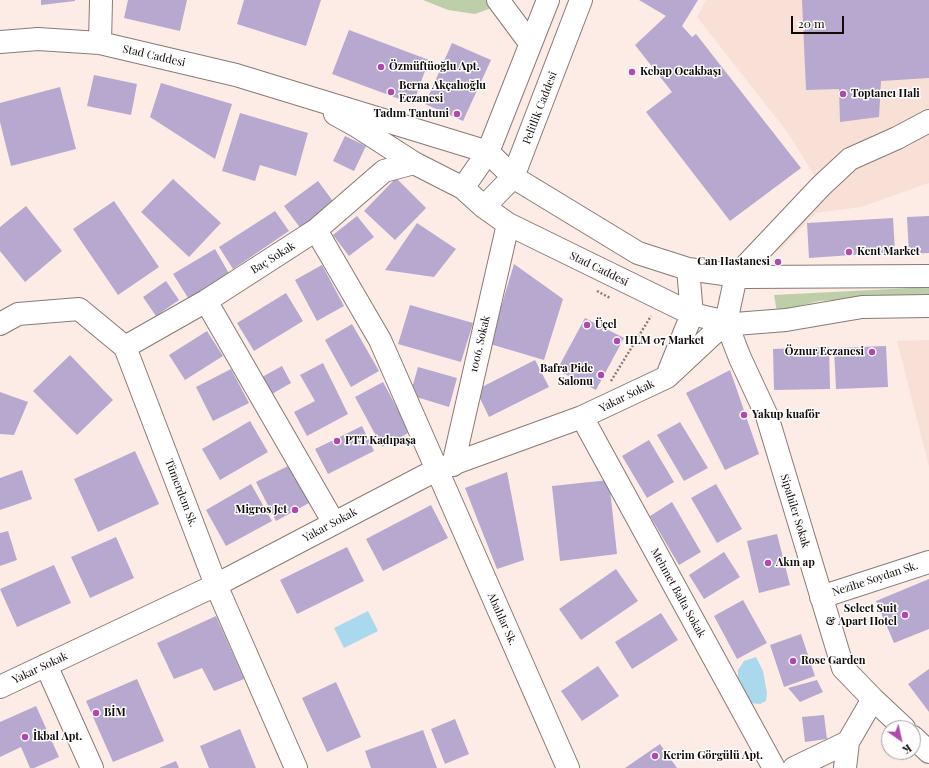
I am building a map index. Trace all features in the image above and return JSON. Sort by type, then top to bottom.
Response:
[{"type":"street","points":[[100,43],[101,0]]},
{"type":"street","points":[[498,0],[530,43]]},
{"type":"street","points":[[463,188],[488,152],[548,0]]},
{"type":"street","name":"Pelitlik Caddesi","points":[[484,207],[513,177],[581,0]]},
{"type":"street","name":"Stad Caddesi","points":[[0,42],[38,39],[100,43],[236,75],[488,152],[513,177],[638,253],[688,269],[745,277],[857,278],[929,276]]},
{"type":"street","name":"Stad Caddesi","points":[[304,96],[355,125],[414,163],[463,188],[484,207],[508,224],[692,314],[735,324],[786,320],[862,307],[929,306]]},
{"type":"street","points":[[726,322],[736,276],[821,186],[850,158],[897,138],[929,121]]},
{"type":"street","name":"Baç Sokak","points":[[125,347],[206,301],[316,230],[384,171],[414,163]]},
{"type":"street","name":"1006. Sokak","points":[[444,467],[508,224]]},
{"type":"street","name":"Abalılar Sk.","points":[[316,230],[380,340],[444,467],[568,768]]},
{"type":"street","name":"Yakar Sokak","points":[[666,377],[692,314],[688,269]]},
{"type":"street","points":[[206,301],[334,523]]},
{"type":"street","name":"Tümerdem Sk.","points":[[0,324],[18,314],[80,309],[125,347],[216,584],[296,768]]},
{"type":"street","name":"Yakar Sokak","points":[[0,687],[216,584],[444,467],[582,417],[666,377],[726,322]]},
{"type":"street","name":"Sipahiler Sokak","points":[[726,322],[740,358],[767,416],[842,668],[895,720]]},
{"type":"street","name":"Mehmet Balta Sokak","points":[[582,417],[774,768]]},
{"type":"street","name":"Nezihe Soydan Sk.","points":[[821,597],[929,562]]},
{"type":"street","points":[[46,665],[92,768]]},
{"type":"street","points":[[845,768],[848,742],[873,699]]},
{"type":"street","points":[[794,768],[848,742]]},
{"type":"street","points":[[921,744],[929,752]]},
{"type":"path","points":[[595,290],[616,300]]},
{"type":"path","points":[[644,312],[652,315]]},
{"type":"shaded area","name":"Toptancı Hali","points":[[706,0],[929,0],[929,183],[861,207],[816,213],[780,250],[762,240],[815,177],[788,133],[697,17]]},
{"type":"shaded area","points":[[929,340],[929,467],[897,341]]},
{"type":"green space","points":[[423,0],[493,0],[497,6],[475,14],[448,10]]},
{"type":"green space","points":[[929,287],[929,294],[819,301],[777,312],[774,295]]},
{"type":"water","points":[[368,611],[378,631],[344,648],[334,628]]},
{"type":"water","points":[[756,657],[763,671],[767,693],[766,701],[760,704],[751,703],[738,686],[738,670],[744,661]]},
{"type":"building","points":[[41,0],[75,0],[75,1],[41,5]]},
{"type":"building","points":[[128,0],[187,0],[180,31],[124,18]]},
{"type":"building","points":[[244,0],[321,0],[306,46],[237,24]]},
{"type":"building","points":[[639,0],[698,0],[682,26],[692,37],[696,34],[801,168],[730,221],[646,112],[672,92],[635,45],[666,16]]},
{"type":"building","points":[[802,0],[929,0],[929,78],[881,81],[879,117],[840,122],[839,89],[806,90]]},
{"type":"building","name":"Özmüftüoğlu Apt.","points":[[349,30],[429,60],[413,104],[332,74]]},
{"type":"building","points":[[452,43],[491,60],[463,121],[425,104]]},
{"type":"building","points":[[94,75],[137,84],[131,115],[87,106]]},
{"type":"building","points":[[161,83],[232,104],[215,159],[150,117]]},
{"type":"building","points":[[60,87],[76,149],[11,166],[0,122],[0,103]]},
{"type":"building","points":[[240,113],[308,133],[296,176],[260,165],[255,181],[222,171]]},
{"type":"building","points":[[345,136],[366,146],[354,171],[333,161]]},
{"type":"building","points":[[396,178],[426,208],[395,240],[364,211]]},
{"type":"building","points":[[173,179],[221,223],[189,257],[141,212]]},
{"type":"building","points":[[318,181],[335,204],[301,229],[284,206]]},
{"type":"building","points":[[114,201],[159,267],[118,295],[73,229]]},
{"type":"building","points":[[26,206],[62,251],[25,282],[0,251],[0,227]]},
{"type":"building","points":[[275,211],[289,231],[233,269],[219,247]]},
{"type":"building","points":[[357,216],[374,237],[349,256],[333,235]]},
{"type":"building","points":[[929,216],[929,253],[909,254],[907,217]]},
{"type":"building","points":[[893,218],[895,252],[809,258],[807,223]]},
{"type":"building","points":[[417,223],[456,249],[434,277],[385,270]]},
{"type":"building","points":[[215,249],[231,277],[190,301],[173,274]]},
{"type":"building","points":[[514,264],[563,299],[544,360],[490,344]]},
{"type":"building","points":[[322,265],[344,306],[317,321],[295,280]]},
{"type":"building","points":[[166,281],[179,300],[156,316],[143,297]]},
{"type":"building","points":[[286,293],[303,321],[254,351],[237,323]]},
{"type":"building","points":[[410,305],[473,323],[461,362],[398,344]]},
{"type":"building","points":[[585,318],[624,338],[596,390],[557,370]]},
{"type":"building","points":[[352,324],[379,371],[351,387],[325,340]]},
{"type":"building","points":[[207,331],[223,356],[185,380],[169,355]]},
{"type":"building","points":[[886,346],[888,387],[836,389],[834,348]]},
{"type":"building","points":[[829,347],[830,389],[774,390],[773,349]]},
{"type":"building","points":[[70,355],[113,400],[77,435],[33,391]]},
{"type":"building","points":[[535,360],[549,387],[489,417],[476,390]]},
{"type":"building","points":[[323,363],[348,414],[307,436],[294,412],[315,401],[300,375]]},
{"type":"building","points":[[282,366],[291,383],[272,394],[262,377]]},
{"type":"building","points":[[418,367],[457,378],[449,407],[410,395]]},
{"type":"building","points":[[231,369],[249,403],[213,421],[196,387]]},
{"type":"building","points":[[730,370],[759,454],[725,470],[686,393]]},
{"type":"building","points":[[383,382],[410,432],[382,447],[355,397]]},
{"type":"building","points":[[0,392],[28,402],[14,435],[0,434]]},
{"type":"building","points":[[250,421],[268,452],[220,480],[202,449]]},
{"type":"building","points":[[680,422],[708,468],[684,481],[657,435]]},
{"type":"building","points":[[362,426],[374,451],[328,474],[315,449]]},
{"type":"building","points":[[649,440],[674,482],[647,498],[622,456]]},
{"type":"building","points":[[135,451],[159,504],[98,532],[74,479]]},
{"type":"building","points":[[290,465],[309,503],[276,521],[256,482]]},
{"type":"building","points":[[22,470],[32,499],[0,510],[0,478]]},
{"type":"building","points":[[507,472],[524,560],[497,569],[465,488]]},
{"type":"building","points":[[609,480],[617,554],[560,561],[552,486]]},
{"type":"building","points":[[251,484],[272,521],[226,546],[206,510]]},
{"type":"building","points":[[716,484],[742,529],[717,543],[691,498]]},
{"type":"building","points":[[672,502],[701,552],[679,565],[650,516]]},
{"type":"building","points":[[431,505],[448,538],[383,571],[366,539]]},
{"type":"building","points":[[8,531],[17,560],[0,566],[0,533]]},
{"type":"building","name":"Akın ap","points":[[777,534],[790,585],[759,593],[747,541]]},
{"type":"building","points":[[116,537],[134,578],[90,598],[71,557]]},
{"type":"building","points":[[347,547],[364,581],[297,614],[280,580]]},
{"type":"building","points":[[724,552],[740,577],[704,599],[689,575]]},
{"type":"building","points":[[54,565],[71,603],[17,627],[0,589]]},
{"type":"building","points":[[616,569],[638,601],[581,640],[559,609]]},
{"type":"building","name":"Select Suit & Apart Hotel","points":[[929,579],[929,629],[894,643],[876,601]]},
{"type":"building","points":[[743,600],[767,643],[737,659],[714,616]]},
{"type":"building","points":[[661,613],[678,640],[632,669],[615,642]]},
{"type":"building","points":[[216,616],[244,679],[214,691],[202,668],[174,679],[157,643]]},
{"type":"building","name":"Rose Garden","points":[[801,634],[815,676],[784,687],[770,645]]},
{"type":"building","points":[[598,666],[619,696],[582,721],[561,691]]},
{"type":"building","points":[[929,669],[929,712],[908,684]]},
{"type":"building","points":[[137,679],[164,741],[113,762],[86,701]]},
{"type":"building","points":[[817,680],[823,692],[800,702],[788,688]]},
{"type":"building","points":[[336,682],[361,737],[327,752],[302,698]]},
{"type":"building","name":"İkbal Apt.","points":[[36,706],[59,757],[34,768],[30,768],[21,747],[0,757],[0,722]]},
{"type":"building","points":[[824,715],[827,739],[805,742],[802,717]]},
{"type":"building","points":[[455,719],[469,754],[445,764],[431,729]]},
{"type":"building","points":[[240,729],[256,768],[209,768],[200,746]]},
{"type":"building","points":[[423,730],[437,768],[371,768],[365,751]]},
{"type":"building","name":"Kerim Görgülü Apt.","points":[[660,744],[677,768],[625,768]]},
{"type":"building","points":[[176,761],[179,768],[159,768]]},
{"type":"place","name":"Özmüftüoğlu Apt.","points":[[381,67]]},
{"type":"place","name":"Kebap Ocakbaşı","points":[[632,72]]},
{"type":"place","name":"Berna Akçalıoğlu Eczanesi","points":[[391,92]]},
{"type":"place","name":"Toptancı Hali","points":[[843,94]]},
{"type":"place","name":"Tadım Tantuni","points":[[457,114]]},
{"type":"place","name":"Kent Market","points":[[849,252]]},
{"type":"place","name":"Can Hastanesi","points":[[778,262]]},
{"type":"place","name":"Üçel","points":[[587,325]]},
{"type":"place","name":"HLM 07 Market","points":[[617,341]]},
{"type":"place","name":"Öznur Eczanesi","points":[[872,352]]},
{"type":"place","name":"Bafra Pide Salonu","points":[[601,375]]},
{"type":"place","name":"Yakup kuaför","points":[[744,415]]},
{"type":"place","name":"PTT Kadıpaşa","points":[[337,441]]},
{"type":"place","name":"Migros Jet","points":[[295,510]]},
{"type":"place","name":"Akın ap","points":[[768,563]]},
{"type":"place","name":"Select Suit & Apart Hotel","points":[[905,615]]},
{"type":"place","name":"Rose Garden","points":[[793,661]]},
{"type":"place","name":"BİM","points":[[96,713]]},
{"type":"place","name":"İkbal Apt.","points":[[25,737]]},
{"type":"place","name":"Kerim Görgülü Apt.","points":[[655,756]]}]
